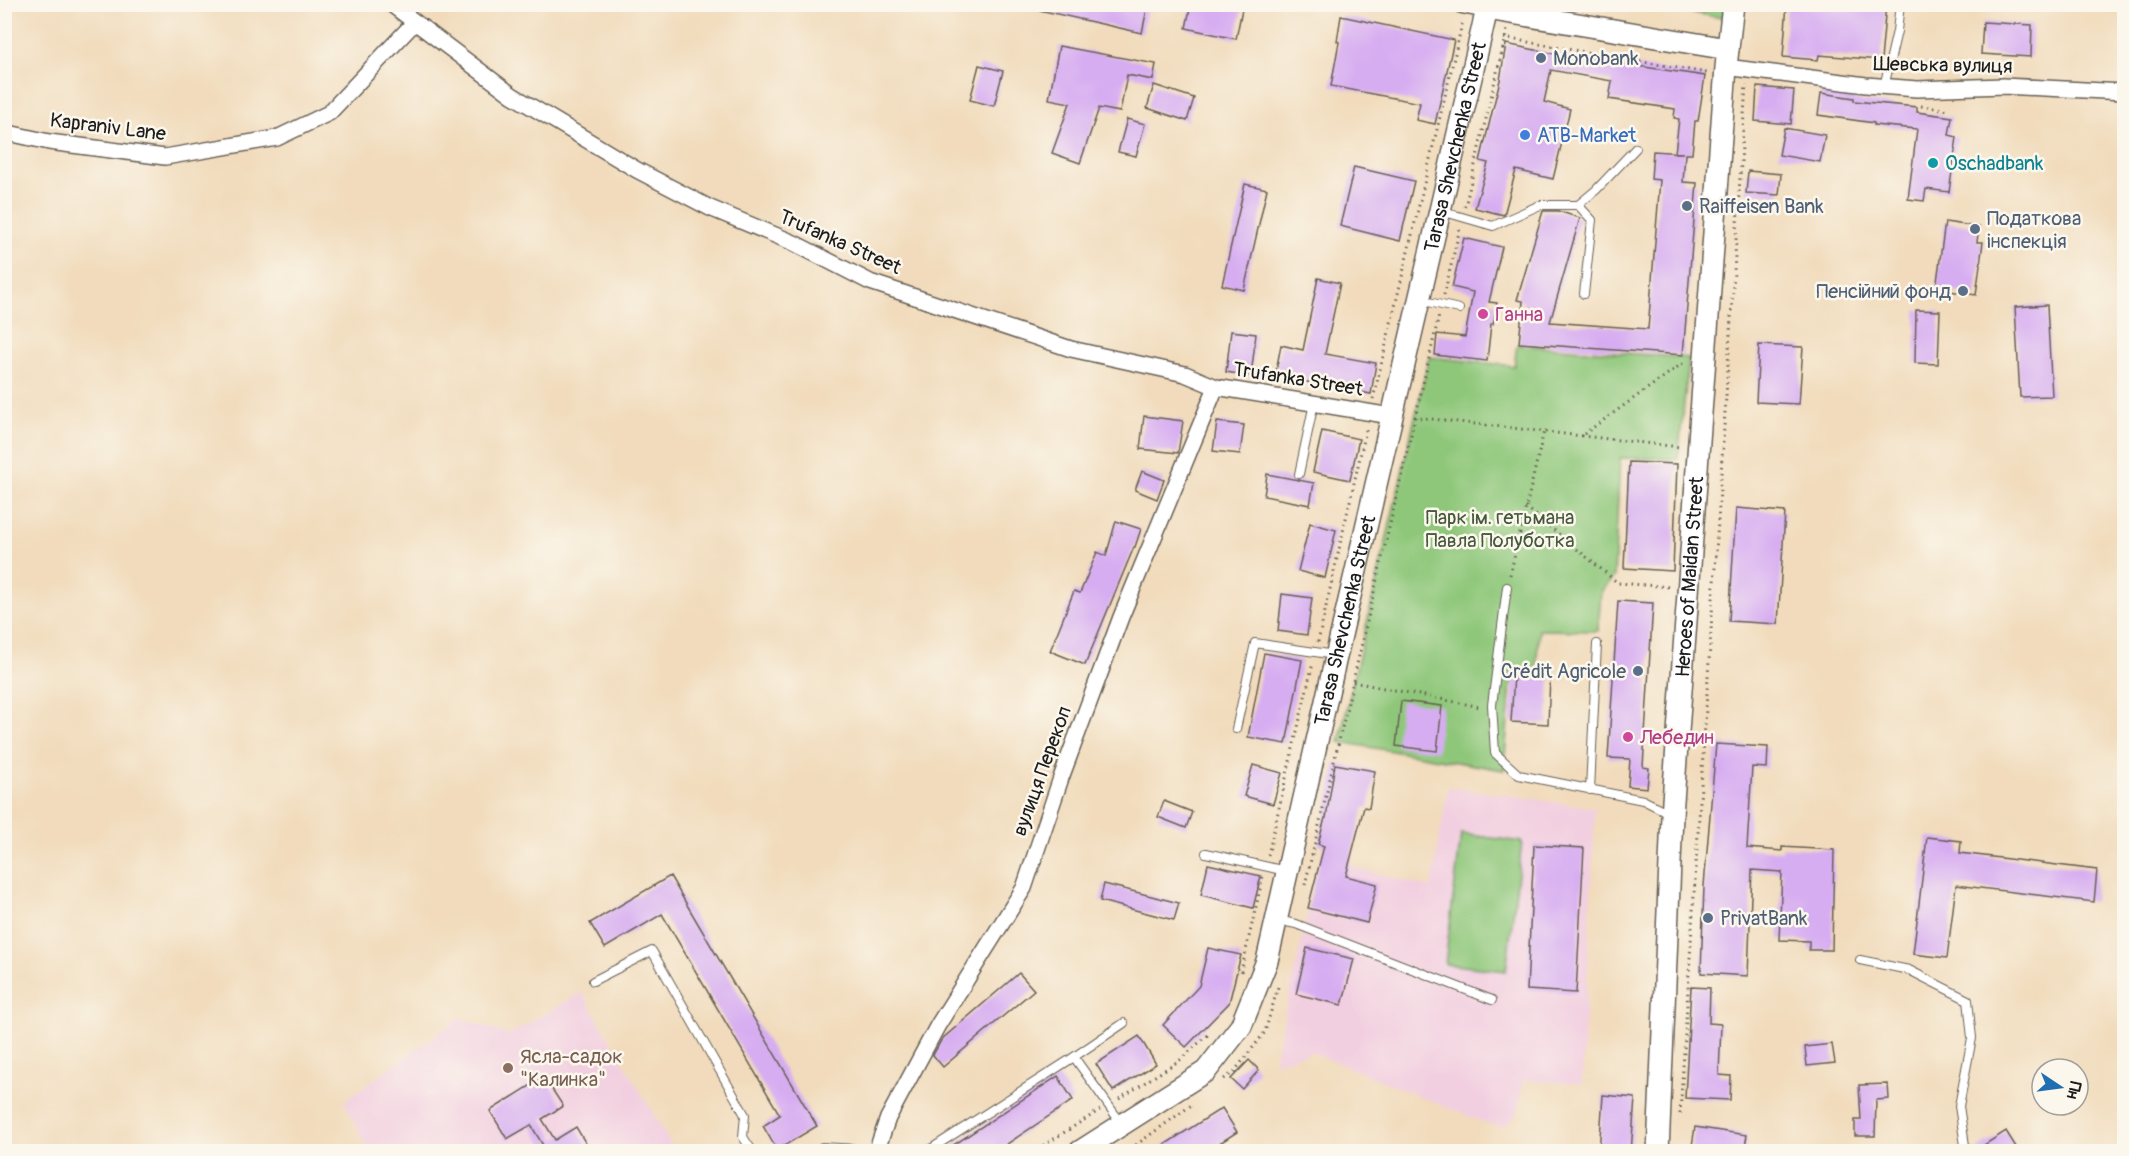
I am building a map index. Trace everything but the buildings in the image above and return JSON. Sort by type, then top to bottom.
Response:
[{"type":"main road","name":"Heroes of Maidan Street","points":[[1658,1152],[1672,815],[1732,68],[1733,4]]},
{"type":"main road","points":[[1477,6],[1732,68]]},
{"type":"main road","name":"Tarasa Shevchenka Street","points":[[1079,1152],[1206,1071],[1241,1026],[1267,961],[1287,871],[1326,653],[1392,416],[1440,210],[1477,6]]},
{"type":"street","name":"Trufanka Street","points":[[391,4],[512,95],[637,170],[710,208],[794,243],[870,282],[1071,349],[1185,374],[1216,387],[1392,416]]},
{"type":"street","name":"Kapraniv Lane","points":[[4,132],[49,142],[165,158],[278,138],[329,112],[414,23]]},
{"type":"street","name":"Шевська вулиця","points":[[1732,68],[1884,87],[1917,89],[2003,86],[2124,92]]},
{"type":"street","name":"вулиця Перекоп","points":[[876,1151],[888,1118],[938,1025],[1024,888],[1061,778],[1121,616],[1216,387]]},
{"type":"lane","points":[[1884,87],[1897,31],[1900,4]]},
{"type":"lane","points":[[1440,210],[1493,226],[1540,205],[1578,205],[1596,190],[1636,148]]},
{"type":"lane","points":[[1578,205],[1592,220],[1584,294]]},
{"type":"lane","points":[[1419,299],[1460,309]]},
{"type":"lane","points":[[1299,474],[1314,403]]},
{"type":"lane","points":[[1507,587],[1492,710],[1495,753],[1519,775],[1643,800],[1672,815]]},
{"type":"lane","points":[[1236,729],[1255,643],[1326,653]]},
{"type":"lane","points":[[1590,790],[1597,644]]},
{"type":"lane","points":[[1206,853],[1287,871]]},
{"type":"lane","points":[[1276,920],[1296,924],[1492,1000]]},
{"type":"lane","points":[[593,981],[652,951],[745,1115],[743,1137],[753,1152]]},
{"type":"lane","points":[[1860,960],[1909,970],[1968,1000],[1972,1038],[1959,1106],[1966,1152]]},
{"type":"lane","points":[[926,1152],[1124,1023]]},
{"type":"lane","points":[[1074,1057],[1122,1124]]},
{"type":"lane","points":[[815,1152],[822,1147],[876,1151]]},
{"type":"path","points":[[1240,974],[1266,866],[1326,653],[1370,412],[1477,6]]},
{"type":"path","points":[[1504,38],[1732,68],[1680,1116]]},
{"type":"path","points":[[1583,435],[1689,358]]},
{"type":"path","points":[[1414,417],[1680,447]]},
{"type":"path","points":[[1507,587],[1544,431]]},
{"type":"path","points":[[1526,507],[1618,583],[1673,587]]},
{"type":"path","points":[[1353,682],[1492,710]]},
{"type":"path","points":[[1033,1152],[1180,1060],[1211,1033]]},
{"type":"shaded area","points":[[1448,787],[1595,808],[1582,1084],[1523,1080],[1518,1113],[1503,1127],[1483,1122],[1311,1052],[1274,1063],[1320,858],[1431,888]]},
{"type":"shaded area","name":"Ясла-садок \"Калинка\"","points":[[582,992],[675,1151],[369,1151],[344,1101],[460,1018],[509,1035]]},
{"type":"green space","points":[[1645,5],[1724,5],[1723,18]]},
{"type":"green space","name":"Парк ім. гетьмана Павла Полуботка","points":[[1517,345],[1689,358],[1678,459],[1620,458],[1614,577],[1601,592],[1598,631],[1539,630],[1536,670],[1512,669],[1504,770],[1339,742],[1429,357],[1514,366]]},
{"type":"green space","points":[[1461,834],[1522,842],[1506,971],[1445,964]]},
{"type":"place","name":"Monobank","points":[[1541,58]]},
{"type":"place","name":"ATB-Market","points":[[1525,135]]},
{"type":"place","name":"Oschadbank","points":[[1933,163]]},
{"type":"place","name":"Raiffeisen Bank","points":[[1687,206]]},
{"type":"place","name":"Податкова інспекція","points":[[1975,229]]},
{"type":"place","name":"Пенсійний фонд","points":[[1963,291]]},
{"type":"place","name":"Ганна","points":[[1483,314]]},
{"type":"place","name":"Crédit Agricole","points":[[1638,671]]},
{"type":"place","name":"Лебедин","points":[[1628,737]]},
{"type":"place","name":"PrivatBank","points":[[1708,918]]},
{"type":"place","name":"Ясла-садок \"Калинка\"","points":[[508,1068]]}]
